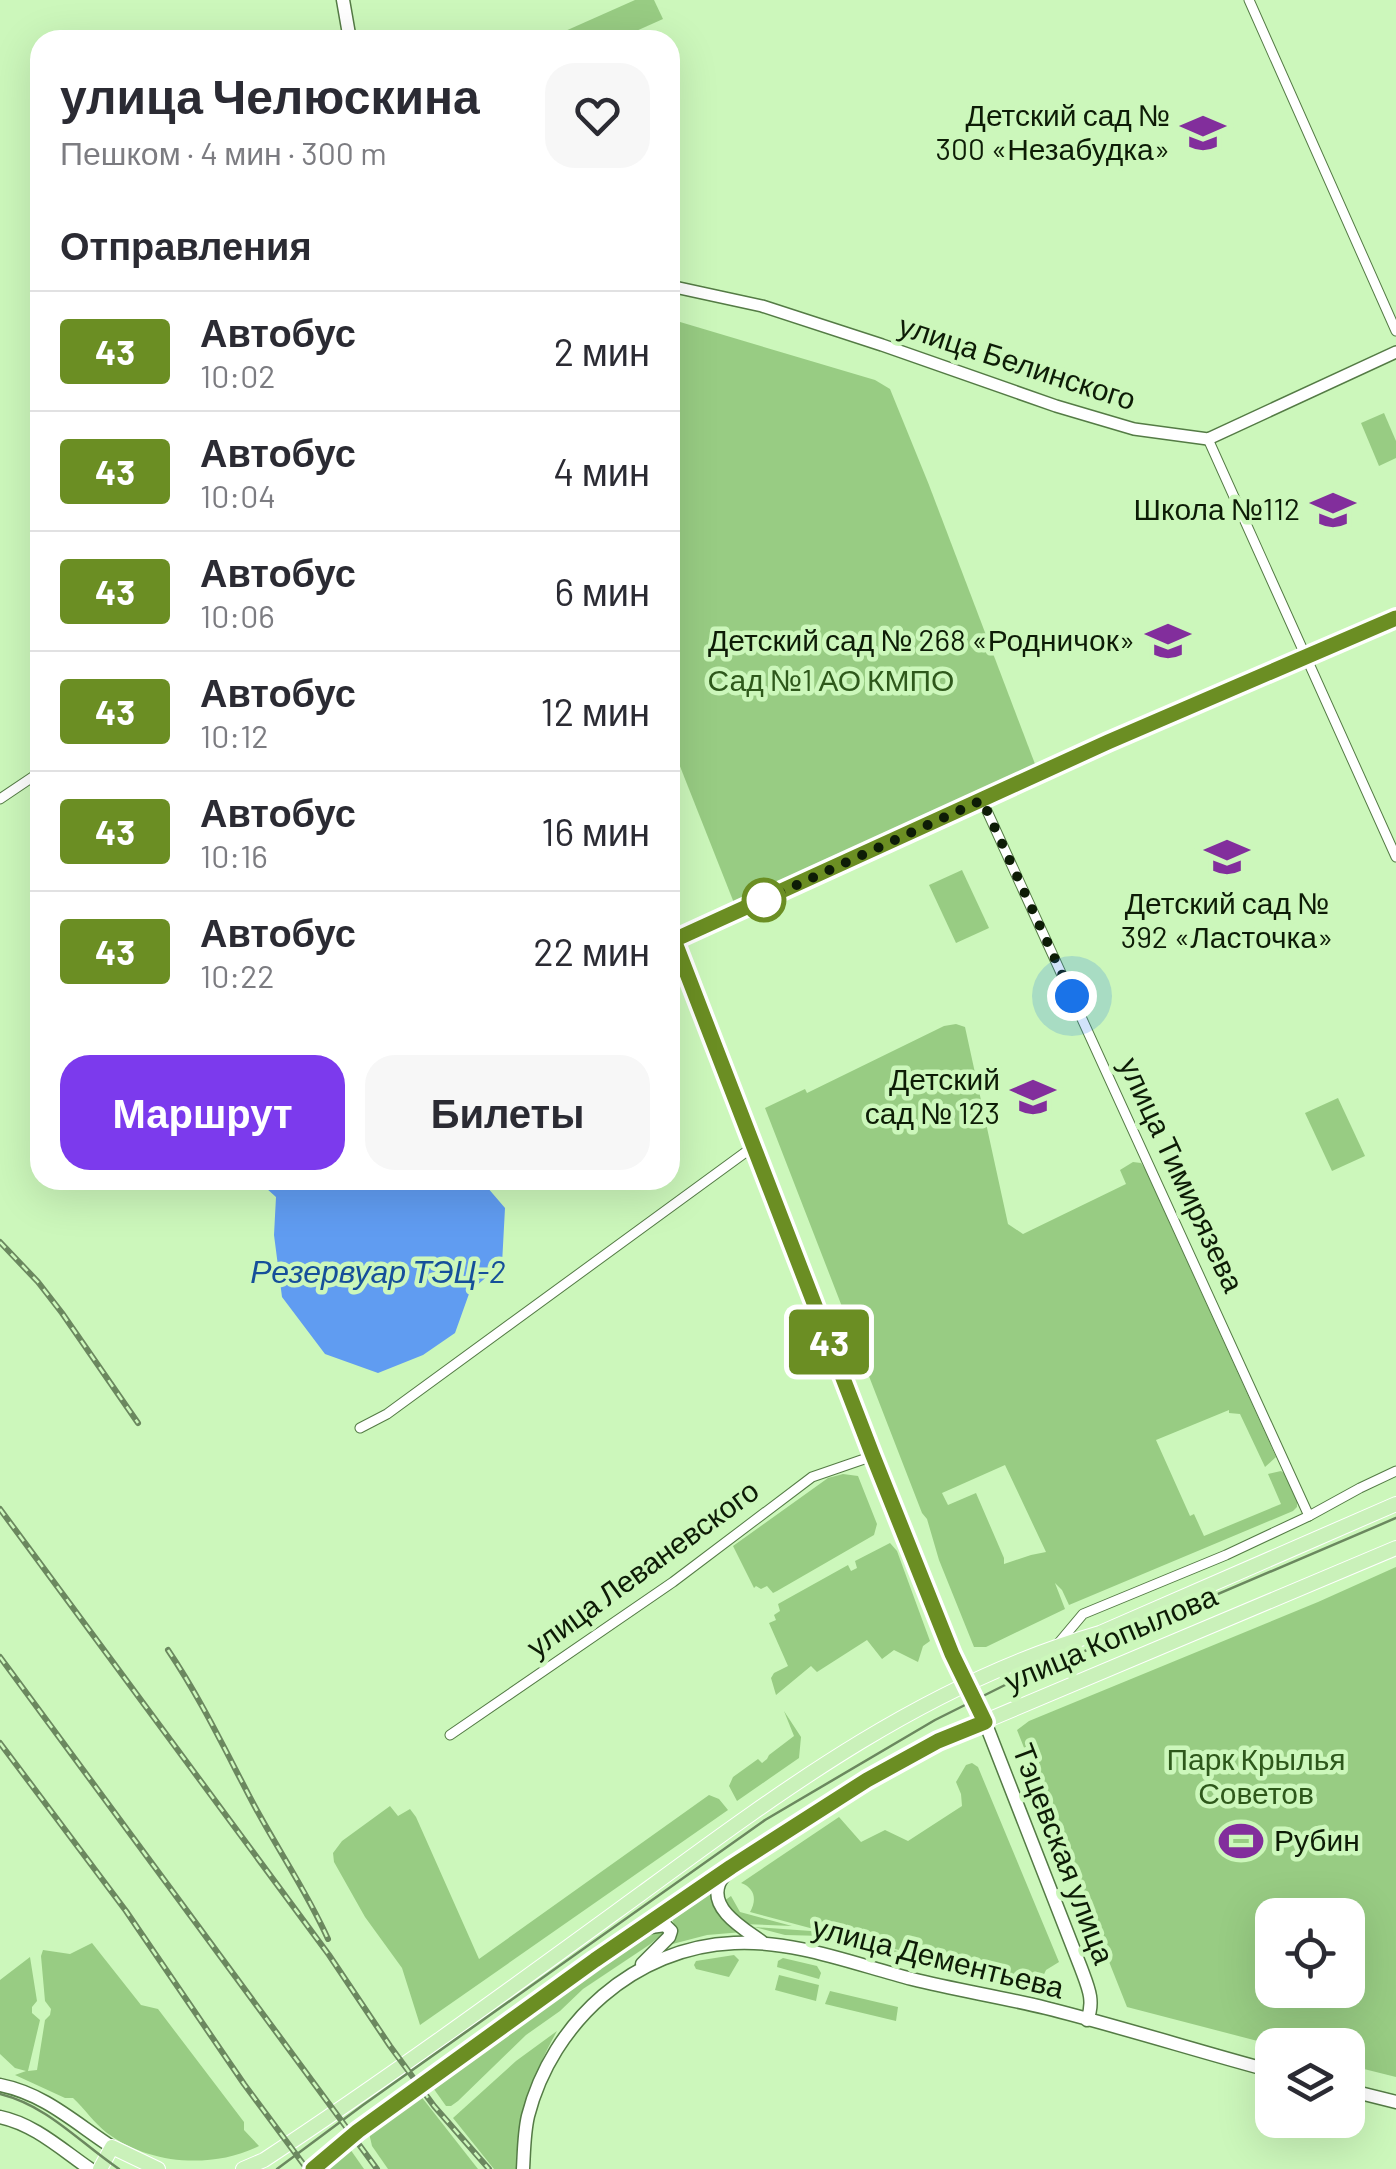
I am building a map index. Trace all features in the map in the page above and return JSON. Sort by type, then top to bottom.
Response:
[{"type":"main road","points":[[343,0],[348,30]]},
{"type":"main road","points":[[680,931],[1396,618]]},
{"type":"main road","name":"Тэцевская улица","points":[[680,955],[873,1456],[952,1654],[985,1722],[1086,1982],[1092,2008],[1087,2020]]},
{"type":"main road","name":"улица Копылова","points":[[243,2169],[293,2141],[436,2042],[809,1774],[907,1715],[988,1672],[1100,1633],[1396,1504]]},
{"type":"main road","name":"улица Копылова","points":[[313,2169],[358,2131],[642,1928],[867,1780],[938,1741],[1396,1548]]},
{"type":"main road","points":[[731,1867],[719,1885],[719,1901],[731,1918],[764,1944]]},
{"type":"main road","points":[[524,2169],[526,2120],[550,2057],[590,2006],[632,1975],[671,1935],[664,1924],[642,1928]]},
{"type":"main road","name":"улица Дементьева","points":[[632,1975],[667,1956],[684,1952],[733,1943],[764,1944],[1046,2008],[1255,2066]]},
{"type":"main road","points":[[0,2085],[45,2100],[112,2147],[158,2169]]},
{"type":"main road","points":[[1365,2094],[1396,2102]]},
{"type":"main road","points":[[0,2116],[34,2130],[90,2169]]},
{"type":"main road","points":[[58,2147],[71,2169]]},
{"type":"main road","points":[[100,2169],[112,2147]]},
{"type":"street","points":[[1248,0],[1396,332]]},
{"type":"street","name":"улица Белинского","points":[[680,288],[762,306],[1134,429],[1208,439]]},
{"type":"street","points":[[1396,352],[1208,439],[1396,857]]},
{"type":"street","points":[[0,799],[30,779]]},
{"type":"street","name":"улица Тимирязева","points":[[982,800],[1310,1516]]},
{"type":"street","points":[[360,1428],[387,1414],[754,1146]]},
{"type":"street","name":"улица Леваневского","points":[[450,1735],[657,1593],[812,1477],[873,1456]]},
{"type":"street","name":"улица Копылова","points":[[1057,1645],[1082,1614],[1226,1555],[1396,1471]]},
{"type":"green space","points":[[635,0],[654,0],[663,19],[638,30],[568,30]]},
{"type":"green space","name":"Сад №1 АО КМПО","points":[[680,322],[875,380],[890,389],[1035,764],[734,903],[680,766]]},
{"type":"green space","points":[[1384,413],[1396,441],[1396,458],[1379,466],[1361,423]]},
{"type":"green space","points":[[962,870],[989,928],[956,943],[929,885]]},
{"type":"green space","points":[[944,1026],[965,1027],[1008,1224],[1023,1234],[1126,1184],[1120,1170],[1133,1162],[1141,1163],[1145,1169],[1276,1457],[1265,1467],[1240,1414],[1229,1410],[1156,1440],[1190,1516],[1194,1514],[1204,1536],[1281,1504],[1268,1474],[1285,1474],[1297,1501],[1293,1511],[1069,1605],[1055,1583],[1065,1609],[986,1647],[974,1647],[765,1108],[805,1089],[807,1093]],"holes":[[[1005,1465],[1046,1552],[1004,1564],[976,1493],[948,1505],[942,1493]]]},
{"type":"green space","points":[[1338,1098],[1365,1156],[1332,1171],[1305,1113]]},
{"type":"green space","points":[[858,1476],[877,1524],[874,1535],[773,1593],[767,1586],[754,1588],[733,1546],[828,1478]]},
{"type":"green space","points":[[890,1543],[897,1551],[930,1641],[923,1646],[918,1662],[894,1650],[882,1659],[867,1640],[817,1672],[811,1666],[776,1695],[771,1678],[788,1666],[769,1623],[776,1620],[778,1604],[848,1565],[851,1571],[857,1568],[855,1561]]},
{"type":"green space","name":"Парк Крылья Советов","points":[[1396,1567],[1396,2077],[1365,2069],[1365,2028],[1255,2028],[1255,2040],[1127,2007],[1017,1730],[1029,1721]]},
{"type":"green space","points":[[784,1711],[801,1737],[799,1758],[737,1801],[729,1786],[733,1777],[758,1759],[762,1763],[794,1736]]},
{"type":"green space","points":[[966,1765],[978,1767],[1059,1962],[1046,1970],[1039,1985],[835,1934],[1040,1990],[823,1936],[785,1935],[754,1927],[825,1932],[750,1912],[753,1895],[741,1883],[839,1817],[861,1842],[885,1830],[908,1841],[962,1806],[956,1782]]},
{"type":"green space","points":[[709,1795],[719,1799],[728,1810],[420,2025],[402,1968],[365,1917],[334,1862],[333,1853],[342,1841],[390,1806],[398,1816],[410,1809],[479,1959]]},
{"type":"green space","points":[[715,1891],[743,1932],[707,1935],[661,1947],[676,1929],[669,1917]]},
{"type":"green space","points":[[731,1896],[740,1912],[792,1926],[743,1924],[724,1901]]},
{"type":"green space","points":[[653,1928],[665,1932],[583,1989],[526,2035],[458,2101],[446,2106],[431,2085]]},
{"type":"green space","points":[[92,1943],[141,2005],[158,2009],[259,2146],[202,2160],[142,2152],[107,2133],[73,2098],[15,2075],[26,2071],[15,2068],[0,2054],[0,1980],[30,1957],[37,2001],[32,2013],[40,2020],[28,2071],[37,2070],[45,2020],[51,2009],[45,2001],[43,1950],[70,1954]]},
{"type":"green space","points":[[734,1955],[739,1960],[729,1977],[696,1969],[694,1965],[696,1961]]},
{"type":"green space","points":[[783,1958],[817,1966],[819,1979],[777,1967]]},
{"type":"green space","points":[[779,1975],[819,1985],[816,2001],[775,1990]]},
{"type":"green space","points":[[830,1991],[898,2007],[896,2021],[825,2004]]},
{"type":"green space","points":[[557,2031],[528,2097],[519,2132],[516,2169],[494,2169],[453,2118],[516,2061]]},
{"type":"green space","points":[[420,2095],[478,2169],[388,2169],[372,2146],[369,2133]]},
{"type":"green space","points":[[350,2149],[364,2169],[323,2169]]},
{"type":"water","name":"Резервуар ТЭЦ-2","points":[[268,1190],[490,1190],[505,1208],[502,1264],[470,1291],[455,1333],[423,1355],[378,1373],[325,1354],[282,1297],[274,1235],[276,1197]]},
{"type":"tram line","points":[[277,2169],[765,1820],[935,1720],[1005,1685],[1396,1518]]},
{"type":"tram line","points":[[0,2094],[48,2116],[119,2169]]},
{"type":"railway","points":[[0,1242],[62,1313],[138,1423]]},
{"type":"railway","points":[[0,1509],[329,1955],[434,2106],[489,2169]]},
{"type":"railway","points":[[168,1650],[328,1939]]},
{"type":"railway","points":[[0,1657],[377,2169]]},
{"type":"railway","points":[[0,1743],[126,1911],[307,2169]]},
{"type":"bus line","name":"43","points":[[680,937],[1108,742],[1396,618]]},
{"type":"bus line","name":"43","points":[[313,2169],[358,2131],[731,1867],[867,1780],[938,1741],[985,1722],[952,1654],[873,1456],[680,956]]},
{"type":"place","name":"Детский сад № 300 «Незабудка»","points":[[1203,133]]},
{"type":"place","name":"Школа №112","points":[[1333,510]]},
{"type":"place","name":"Детский сад № 268 «Родничок»","points":[[1168,641]]},
{"type":"place","name":"Детский сад № 392 «Ласточка»","points":[[1227,857]]},
{"type":"place","name":"Детский сад № 123","points":[[1033,1097]]},
{"type":"place","name":"Рубин","points":[[1241,1841]]},
{"type":"route","points":[[764,900],[982,800],[1072,996]]}]
